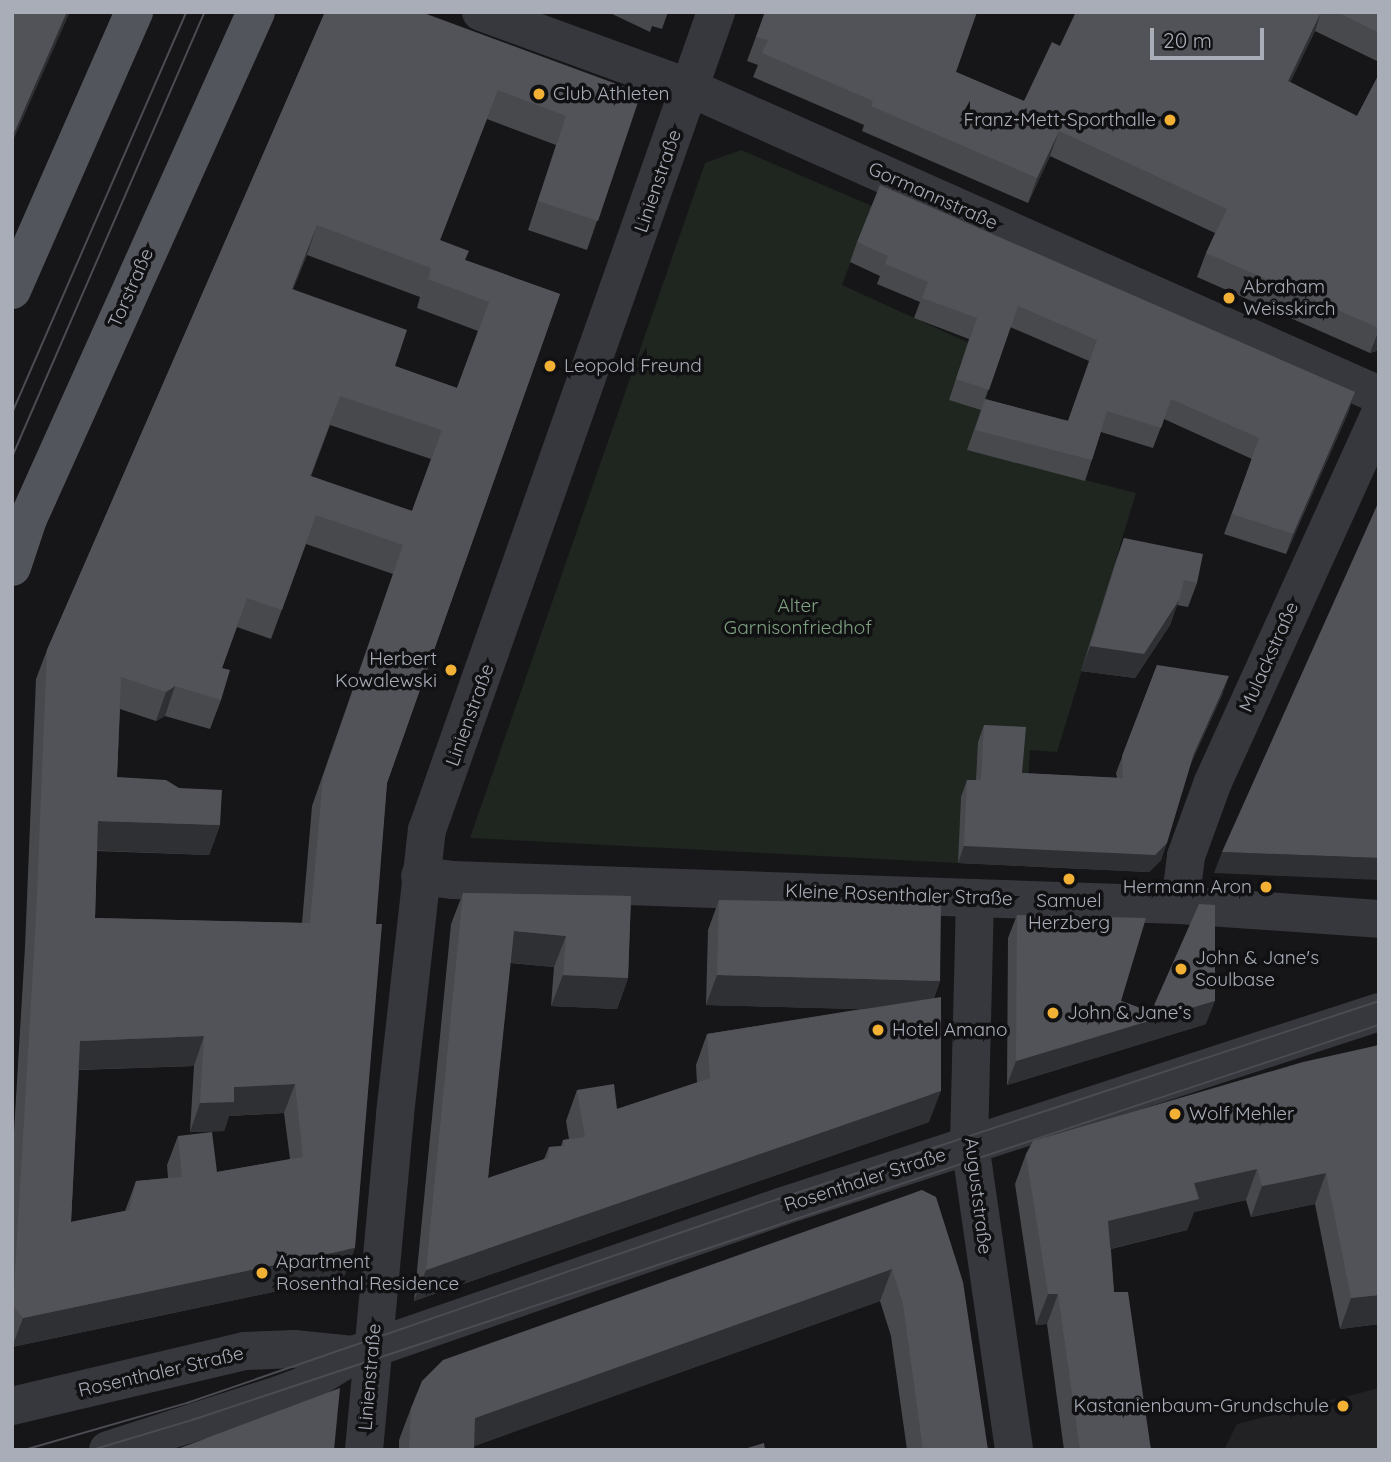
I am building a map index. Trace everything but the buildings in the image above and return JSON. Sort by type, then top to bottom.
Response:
[{"type":"main road","points":[[12,290],[134,12]]},
{"type":"main road","name":"Torstraße","points":[[12,567],[27,519],[256,12]]},
{"type":"street","name":"Gormannstraße","points":[[481,12],[691,88],[1379,394]]},
{"type":"street","name":"Linienstraße","points":[[364,1450],[363,1352],[427,830],[716,12]]},
{"type":"street","name":"Mulackstraße","points":[[1180,905],[1186,856],[1213,782],[1379,416]]},
{"type":"street","name":"Kleine Rosenthaler Straße","points":[[420,876],[459,880],[1180,905],[1379,919]]},
{"type":"street","name":"Auguststraße","points":[[975,898],[970,1146],[1014,1450]]},
{"type":"street","name":"Rosenthaler Straße","points":[[108,1450],[305,1385],[363,1352],[780,1207],[1379,1012]]},
{"type":"street","name":"Rosenthaler Straße","points":[[12,1406],[245,1352],[294,1349],[363,1352]]},
{"type":"shaded area","name":"Kastanienbaum-Grundschule","points":[[1379,1388],[1379,1450],[1224,1450],[1237,1424]]},
{"type":"green space","name":"Alter Garnisonfriedhof","points":[[741,150],[872,206],[842,285],[1000,357],[968,450],[1136,493],[1057,752],[1030,750],[1027,799],[958,863],[470,838],[705,163]]},
{"type":"tram line","points":[[12,413],[186,12]]},
{"type":"tram line","points":[[12,457],[205,12]]},
{"type":"tram line","points":[[24,1450],[187,1403],[778,1199],[1379,1001]]},
{"type":"tram line","points":[[92,1450],[192,1420],[1379,1025]]},
{"type":"place","name":"Club Athleten","points":[[539,94]]},
{"type":"place","name":"Franz-Mett-Sporthalle","points":[[1170,120]]},
{"type":"place","name":"Abraham Weisskirch","points":[[1229,298]]},
{"type":"place","name":"Leopold Freund","points":[[550,366]]},
{"type":"place","name":"Herbert Kowalewski","points":[[451,670]]},
{"type":"place","name":"Samuel Herzberg","points":[[1069,879]]},
{"type":"place","name":"Hermann Aron","points":[[1266,887]]},
{"type":"place","name":"John & Jane's Soulbase","points":[[1181,969]]},
{"type":"place","name":"John & Jane‘s","points":[[1053,1013]]},
{"type":"place","name":"Hotel Amano","points":[[878,1030]]},
{"type":"place","name":"Wolf Mehler","points":[[1175,1114]]},
{"type":"place","name":"Apartment Rosenthal Residence","points":[[262,1273]]},
{"type":"place","name":"Kastanienbaum-Grundschule","points":[[1343,1406]]}]
